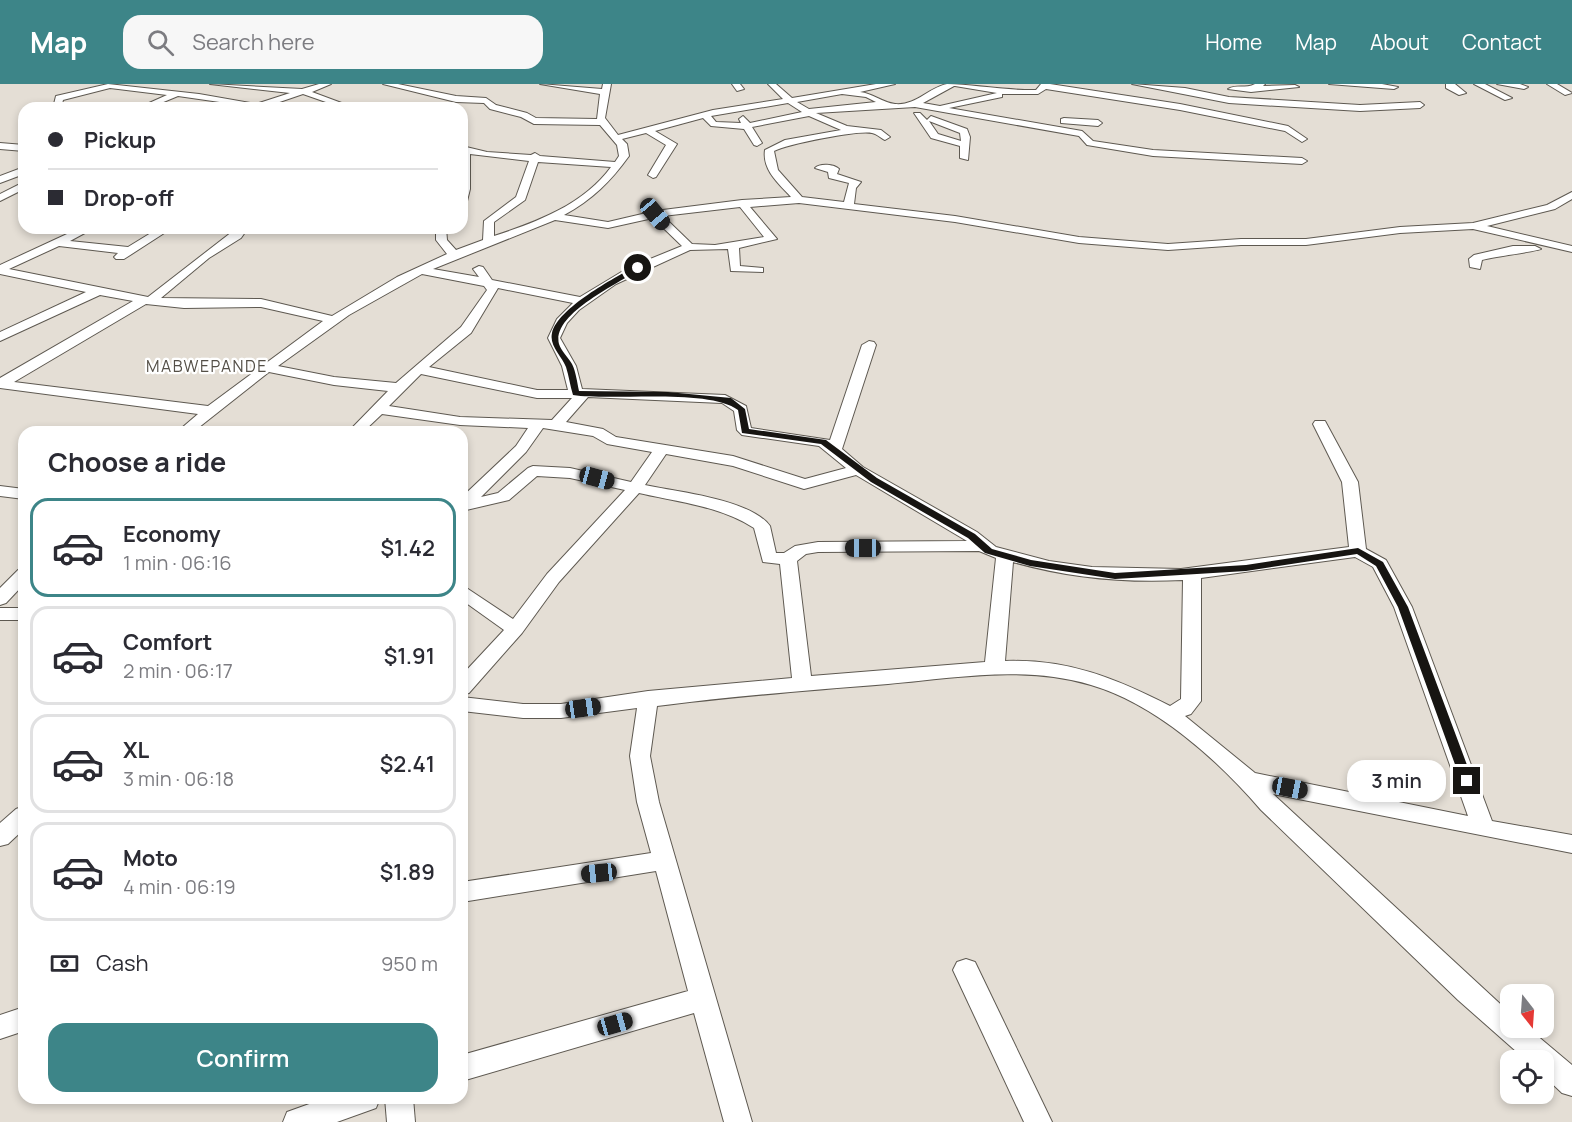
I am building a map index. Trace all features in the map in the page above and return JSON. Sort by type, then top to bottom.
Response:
[{"type":"street","points":[[214,84],[305,92],[334,102]]},
{"type":"street","points":[[273,102],[327,84]]},
{"type":"street","points":[[387,84],[407,86],[456,99],[486,101],[493,107],[524,115],[534,121],[602,122]]},
{"type":"street","points":[[191,426],[334,320],[422,270],[455,255],[556,217],[583,201],[615,169],[625,148],[602,122],[600,116],[606,88],[544,84]]},
{"type":"street","points":[[772,84],[786,98],[809,112],[850,129],[876,129],[885,137]]},
{"type":"street","points":[[616,138],[709,114],[786,98],[891,84]]},
{"type":"street","points":[[915,104],[953,84],[1013,93],[1035,93],[1046,85],[1180,107],[1250,123],[1285,128],[1302,139]]},
{"type":"street","points":[[1136,84],[1245,101],[1360,108],[1420,105]]},
{"type":"street","points":[[1334,84],[1394,87]]},
{"type":"street","points":[[1451,84],[1449,86],[1462,93]]},
{"type":"street","points":[[1478,84],[1508,98]]},
{"type":"street","points":[[1500,84],[1524,87]]},
{"type":"street","points":[[1551,84],[1568,93]]},
{"type":"street","points":[[58,102],[59,98],[106,86],[229,102]]},
{"type":"street","points":[[1189,91],[1205,86]]},
{"type":"street","points":[[786,98],[788,87]]},
{"type":"street","points":[[1225,88],[1295,87]]},
{"type":"street","points":[[842,92],[861,93],[888,106],[961,128],[966,135],[963,144],[965,158]]},
{"type":"street","points":[[935,108],[1013,93]]},
{"type":"street","points":[[157,102],[178,94]]},
{"type":"street","points":[[208,102],[217,99]]},
{"type":"street","points":[[729,101],[711,104],[709,114],[714,124],[746,126],[809,112],[915,104],[1082,134],[1090,142],[1152,153],[1302,161]]},
{"type":"street","points":[[742,108],[746,126],[754,134],[757,143]]},
{"type":"street","points":[[917,115],[938,138],[963,144]]},
{"type":"street","points":[[1021,123],[1098,123]]},
{"type":"street","points":[[799,200],[778,179],[769,159],[770,150],[786,142],[831,137],[850,129]]},
{"type":"street","points":[[649,131],[672,144],[665,151],[666,154],[653,175]]},
{"type":"street","points":[[0,146],[18,148]]},
{"type":"street","points":[[468,151],[487,155],[535,156],[586,162],[615,169]]},
{"type":"street","points":[[489,243],[489,221],[521,198],[535,156]]},
{"type":"street","points":[[565,169],[586,162]]},
{"type":"street","points":[[820,168],[834,169],[832,176],[856,182],[851,187],[849,205]]},
{"type":"street","points":[[530,172],[615,169]]},
{"type":"street","points":[[2,178],[18,172]]},
{"type":"street","points":[[2,178],[18,179]]},
{"type":"street","points":[[0,198],[18,188]]},
{"type":"street","points":[[556,217],[608,225],[655,214],[799,200],[849,205],[1079,240],[1135,246],[1306,242],[1400,230],[1473,226],[1551,207],[1572,195]]},
{"type":"street","points":[[578,394],[569,366],[554,338],[561,323],[583,302],[628,273],[688,247],[733,246],[771,239],[742,204]]},
{"type":"street","points":[[655,214],[688,247]]},
{"type":"street","points":[[1473,226],[1554,247],[1572,249]]},
{"type":"street","points":[[0,270],[77,234]]},
{"type":"street","points":[[114,262],[157,234]]},
{"type":"street","points":[[0,384],[147,301],[205,256],[238,234]]},
{"type":"street","points":[[440,234],[442,242],[455,255]]},
{"type":"street","points":[[58,243],[129,251]]},
{"type":"street","points":[[733,246],[735,269],[759,270]]},
{"type":"street","points":[[1476,267],[1475,259],[1488,254],[1513,249],[1554,247]]},
{"type":"street","points":[[362,426],[418,369],[466,330],[493,290],[479,268]]},
{"type":"street","points":[[0,270],[147,301],[184,304],[261,303],[334,320]]},
{"type":"street","points":[[422,270],[583,302]]},
{"type":"street","points":[[0,337],[98,291]]},
{"type":"street","points":[[834,450],[869,345]]},
{"type":"street","points":[[267,368],[334,381],[399,388]]},
{"type":"street","points":[[418,369],[537,394],[647,394],[725,399],[740,406],[745,431],[824,442],[858,470],[910,503],[971,536],[991,552],[1005,554],[1030,563],[1096,574],[1192,572],[1293,563],[1358,551],[1380,564],[1403,607],[1483,826]]},
{"type":"street","points":[[0,384],[210,411]]},
{"type":"street","points":[[556,424],[578,394]]},
{"type":"street","points":[[380,409],[439,418],[556,424],[598,432],[612,441],[663,448],[761,468],[804,484],[858,470]]},
{"type":"street","points":[[433,426],[439,418]]},
{"type":"street","points":[[468,500],[516,455],[538,424]]},
{"type":"street","points":[[1320,424],[1350,482],[1358,551]]},
{"type":"street","points":[[468,681],[515,629],[552,580],[635,489],[663,448]]},
{"type":"street","points":[[468,504],[503,497],[538,470],[570,473],[720,506],[745,515],[762,526],[769,558],[788,559],[809,548],[982,546]]},
{"type":"street","points":[[0,491],[18,493]]},
{"type":"street","points":[[993,668],[1001,616],[1005,554]]},
{"type":"street","points":[[788,559],[802,684]]},
{"type":"street","points":[[1169,714],[1184,709],[1191,701],[1192,572]]},
{"type":"street","points":[[0,598],[18,580]]},
{"type":"street","points":[[468,595],[515,629]]},
{"type":"street","points":[[0,614],[18,614]]},
{"type":"street","points":[[468,705],[542,711],[648,698],[993,668],[1029,667],[1093,678],[1112,685],[1169,714],[1247,780],[1269,804],[1467,992],[1572,1083]]},
{"type":"street","points":[[648,698],[641,739],[641,765],[648,802],[738,1122]]},
{"type":"street","points":[[1247,780],[1483,826],[1546,841],[1572,844]]},
{"type":"street","points":[[0,837],[18,820]]},
{"type":"street","points":[[468,891],[504,884],[616,871],[665,859]]},
{"type":"street","points":[[966,970],[1038,1122]]},
{"type":"street","points":[[468,1066],[702,999]]},
{"type":"street","points":[[0,1027],[18,1021]]},
{"type":"street","points":[[297,1122],[349,1104]]},
{"type":"street","points":[[400,1104],[401,1122]]},
{"type":"district","name":"MABWEPANDE","points":[[207,366]]},
{"type":"route","points":[[638,268],[593,293],[561,323],[556,333],[554,338],[569,366],[576,393],[668,395],[731,401],[741,409],[745,431],[824,442],[858,470],[910,503],[971,536],[989,551],[1030,563],[1075,572],[1115,576],[1246,568],[1293,563],[1358,551],[1370,557],[1380,564],[1403,607],[1467,781]]}]
